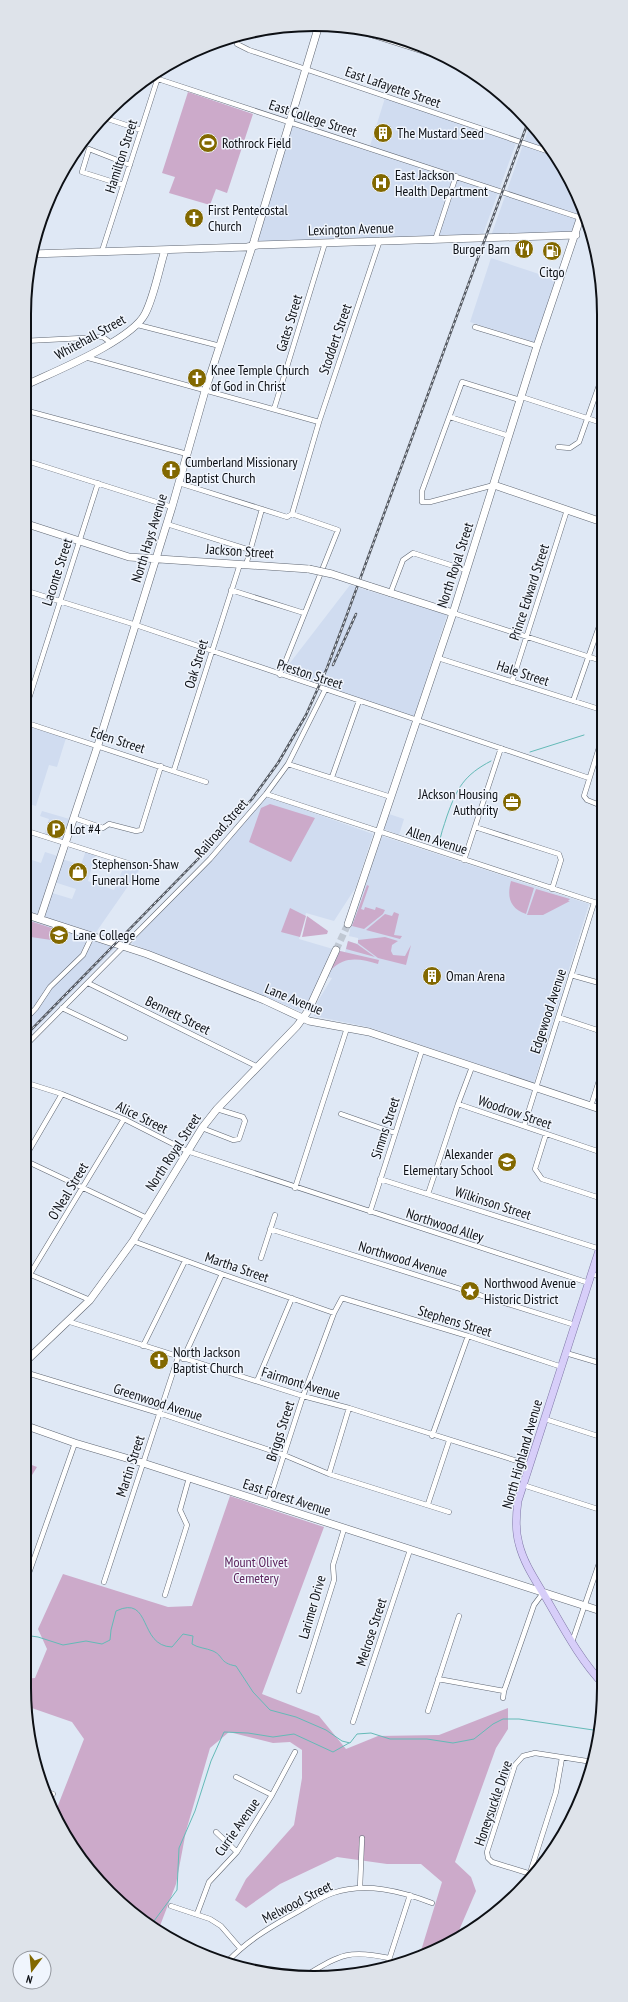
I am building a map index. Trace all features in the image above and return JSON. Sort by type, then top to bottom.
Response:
[{"type":"main road","name":"North Highland Avenue","points":[[597,1258],[518,1501],[516,1521],[518,1543],[529,1570],[572,1643],[588,1667],[597,1677]]},
{"type":"street","name":"North Hays Avenue","points":[[40,919],[136,626],[205,391],[253,245],[317,31]]},
{"type":"street","name":"East Lafayette Street","points":[[238,42],[238,44],[249,50],[544,150]]},
{"type":"street","name":"East College Street","points":[[158,79],[579,215]]},
{"type":"street","name":"Hamilton Street","points":[[102,251],[158,79]]},
{"type":"street","points":[[109,119],[141,130]]},
{"type":"street","points":[[123,185],[82,172],[90,148],[130,165]]},
{"type":"street","points":[[435,240],[456,176]]},
{"type":"street","name":"North Royal Street","points":[[348,924],[453,613],[537,346],[581,220]]},
{"type":"street","name":"Lexington Avenue","points":[[37,254],[165,250],[380,240],[435,240],[576,235]]},
{"type":"street","name":"Stoddert Street","points":[[292,514],[319,422],[380,240]]},
{"type":"street","name":"Gates Street","points":[[274,409],[325,243]]},
{"type":"street","name":"Whitehall Street","points":[[31,383],[111,343],[138,325],[146,313],[165,250]]},
{"type":"street","points":[[138,325],[220,346]]},
{"type":"street","points":[[475,327],[537,346]]},
{"type":"street","points":[[31,341],[103,337],[111,343]]},
{"type":"street","points":[[85,357],[319,422]]},
{"type":"street","points":[[597,421],[462,382],[422,491],[422,502],[430,502],[494,485],[597,520]]},
{"type":"street","points":[[558,447],[570,448],[579,442],[597,391]]},
{"type":"street","points":[[31,412],[187,454]]},
{"type":"street","points":[[450,417],[509,436]]},
{"type":"street","points":[[31,462],[172,507]]},
{"type":"street","name":"Laconte Street","points":[[31,691],[98,483]]},
{"type":"street","points":[[179,483],[287,517],[292,514],[338,530],[280,675]]},
{"type":"street","name":"Oak Street","points":[[174,770],[231,590],[249,550],[262,509]]},
{"type":"street","name":"Prince Edward Street","points":[[512,682],[567,510]]},
{"type":"street","points":[[167,524],[263,554]]},
{"type":"street","name":"Jackson Street","points":[[31,525],[129,557],[309,569],[332,574],[390,594],[453,613]]},
{"type":"street","points":[[390,594],[403,560],[413,553],[466,570]]},
{"type":"street","points":[[231,590],[304,613]]},
{"type":"street","name":"Preston Street","points":[[31,592],[589,778]]},
{"type":"street","points":[[453,613],[597,660]]},
{"type":"street","points":[[573,701],[597,632]]},
{"type":"street","name":"Hale Street","points":[[438,658],[597,708]]},
{"type":"street","name":"Railroad Street","points":[[31,1040],[210,859],[266,794],[288,764],[325,690]]},
{"type":"street","points":[[332,777],[359,701]]},
{"type":"street","name":"Eden Street","points":[[31,724],[174,770],[206,782]]},
{"type":"street","points":[[464,860],[501,748]]},
{"type":"street","points":[[597,755],[585,793],[585,798],[597,804]]},
{"type":"street","points":[[288,764],[391,797]]},
{"type":"street","points":[[74,818],[103,828],[109,824],[136,831],[141,830],[161,766]]},
{"type":"street","name":"Allen Avenue","points":[[266,794],[597,904]]},
{"type":"street","points":[[475,827],[559,854],[561,860],[552,889]]},
{"type":"street","points":[[31,832],[134,865]]},
{"type":"street","name":"Edgewood Avenue","points":[[524,1126],[594,903]]},
{"type":"street","name":"Lane Avenue","points":[[31,916],[156,957],[264,1000],[302,1019],[321,1024],[369,1032],[597,1108]]},
{"type":"street","points":[[31,1013],[50,987],[83,955],[92,936]]},
{"type":"street","name":"North Royal Street","points":[[31,1354],[90,1300],[133,1241],[202,1128],[218,1109],[289,1036],[302,1019],[308,1011],[336,950]]},
{"type":"street","points":[[571,975],[597,982]]},
{"type":"street","name":"Bennett Street","points":[[88,983],[258,1067]]},
{"type":"street","points":[[62,1008],[125,1038]]},
{"type":"street","points":[[558,1017],[597,1030]]},
{"type":"street","points":[[295,1188],[347,1028]]},
{"type":"street","name":"Simms Street","points":[[370,1212],[422,1050]]},
{"type":"street","name":"Woodrow Street","points":[[472,1067],[458,1104],[597,1151]]},
{"type":"street","name":"Alice Street","points":[[31,1084],[62,1094],[124,1119],[187,1151],[295,1188]]},
{"type":"street","points":[[591,1106],[597,1087]]},
{"type":"street","points":[[31,1147],[62,1094]]},
{"type":"street","points":[[428,1194],[458,1104]]},
{"type":"street","points":[[202,1128],[233,1140],[239,1139],[245,1121],[243,1117],[218,1109]]},
{"type":"street","points":[[341,1114],[395,1133]]},
{"type":"street","name":"O'Neal Street","points":[[31,1272],[83,1189],[124,1119]]},
{"type":"street","points":[[546,1134],[535,1169],[542,1179],[597,1197]]},
{"type":"street","points":[[31,1163],[83,1189],[147,1218]]},
{"type":"street","name":"Wilkinson Street","points":[[380,1179],[597,1248]]},
{"type":"street","name":"Northwood Alley","points":[[295,1188],[589,1283]]},
{"type":"street","points":[[261,1258],[275,1215]]},
{"type":"street","name":"Northwood Avenue","points":[[270,1229],[575,1325]]},
{"type":"street","name":"Martha Street","points":[[133,1241],[334,1313]]},
{"type":"street","points":[[143,1346],[185,1260]]},
{"type":"street","points":[[31,1274],[90,1300]]},
{"type":"street","name":"Martin Street","points":[[104,1582],[159,1413],[180,1358],[222,1274]]},
{"type":"street","points":[[592,1274],[597,1276]]},
{"type":"street","points":[[257,1381],[292,1298]]},
{"type":"street","name":"Briggs Street","points":[[268,1504],[303,1396],[334,1313],[342,1298]]},
{"type":"street","name":"Stephens Street","points":[[342,1298],[468,1336],[562,1367]]},
{"type":"street","name":"Fairmont Avenue","points":[[67,1321],[180,1358],[303,1396],[349,1408],[432,1436],[530,1465]]},
{"type":"street","points":[[432,1436],[468,1336]]},
{"type":"street","points":[[566,1353],[597,1362]]},
{"type":"street","name":"Greenwood Avenue","points":[[31,1374],[159,1413],[284,1455],[329,1474],[428,1504],[449,1512]]},
{"type":"street","points":[[329,1474],[349,1408]]},
{"type":"street","points":[[545,1419],[597,1436]]},
{"type":"street","name":"East Forest Avenue","points":[[31,1428],[75,1444],[143,1463],[597,1610]]},
{"type":"street","points":[[428,1504],[449,1441]]},
{"type":"street","points":[[31,1567],[75,1444]]},
{"type":"street","points":[[165,1595],[187,1525],[180,1510],[189,1478]]},
{"type":"street","points":[[523,1485],[597,1509]]},
{"type":"street","name":"Larimer Drive","points":[[299,1691],[334,1580],[333,1565],[344,1529]]},
{"type":"street","name":"Melrose Street","points":[[353,1722],[410,1550]]},
{"type":"street","points":[[572,1643],[597,1569]]},
{"type":"street","points":[[503,1698],[504,1691],[534,1605],[543,1593]]},
{"type":"street","points":[[428,1711],[459,1616]]},
{"type":"street","points":[[438,1679],[504,1691]]},
{"type":"street","name":"Currie Avenue","points":[[197,1914],[209,1882],[237,1852],[272,1795],[295,1752]]},
{"type":"street","name":"Honeysuckle Drive","points":[[529,1873],[492,1862],[488,1858],[487,1852],[515,1765],[523,1756],[534,1753],[587,1761]]},
{"type":"street","points":[[534,1866],[556,1792],[562,1758]]},
{"type":"street","points":[[236,1777],[272,1795]]},
{"type":"street","points":[[216,1832],[237,1852]]},
{"type":"street","points":[[360,1888],[362,1838]]},
{"type":"street","name":"Melwood Street","points":[[231,1958],[240,1948],[264,1931],[333,1893],[360,1888],[381,1888],[410,1895],[432,1903]]},
{"type":"street","points":[[314,1971],[343,1955],[366,1953],[389,1958],[410,1895]]},
{"type":"street","points":[[171,1906],[197,1914],[221,1926],[240,1948]]},
{"type":"shaded area","points":[[385,98],[516,143],[482,237],[256,243],[292,123],[369,149]]},
{"type":"shaded area","points":[[529,129],[559,173],[568,189],[581,221],[573,232],[491,236]]},
{"type":"shaded area","points":[[491,258],[557,280],[536,343],[470,322]]},
{"type":"shaded area","points":[[350,585],[447,615],[414,717],[283,672]]},
{"type":"shaded area","points":[[31,727],[66,738],[57,767],[49,765],[36,806],[31,805]]},
{"type":"shaded area","points":[[265,798],[274,799],[373,834],[356,887],[334,921],[306,913],[299,939],[333,949],[306,1007],[300,1011],[132,944],[134,938],[212,860]]},
{"type":"shaded area","points":[[42,811],[73,820],[66,842],[44,835],[49,819],[40,816]]},
{"type":"shaded area","points":[[389,814],[404,819],[399,835],[384,829]]},
{"type":"shaded area","points":[[382,836],[589,904],[534,1083],[368,1027],[314,1016],[313,1009],[332,978],[327,977],[340,951],[345,952],[348,941],[357,944],[358,942],[358,938],[349,936],[351,925]]},
{"type":"shaded area","name":"Lane College","points":[[86,850],[96,853],[88,881],[114,890],[125,864],[140,869],[92,938],[111,944],[115,948],[31,1033],[31,860],[41,863],[45,852],[61,857],[49,892],[72,899],[76,889],[54,882],[62,859],[81,865]]},
{"type":"green space","name":"Rothrock Field","points":[[188,92],[253,114],[227,193],[216,189],[210,205],[169,193],[175,177],[162,173]]},
{"type":"green space","points":[[270,804],[315,818],[291,862],[249,842],[261,808]]},
{"type":"green space","points":[[511,881],[534,888],[526,914],[516,908],[511,901],[509,892]]},
{"type":"green space","points":[[367,885],[369,886],[361,909],[364,910],[365,907],[375,910],[376,907],[385,910],[383,914],[364,929],[352,926]]},
{"type":"green space","points":[[536,889],[570,899],[568,901],[570,901],[543,915],[527,915]]},
{"type":"green space","points":[[290,908],[306,916],[300,937],[281,932]]},
{"type":"green space","points":[[394,912],[399,914],[394,935],[402,936],[400,939],[366,930],[385,914],[392,916]]},
{"type":"green space","points":[[307,916],[328,931],[327,934],[302,937]]},
{"type":"green space","points":[[31,921],[61,931],[58,941],[31,937]]},
{"type":"green space","points":[[385,937],[398,941],[392,945],[391,951],[393,955],[405,956],[411,945],[406,965],[378,958],[358,943],[358,940]]},
{"type":"green space","points":[[348,941],[357,944],[375,957],[346,949]]},
{"type":"green space","points":[[340,951],[379,960],[378,964],[359,960],[347,960],[341,962],[330,971]]},
{"type":"green space","points":[[31,1465],[37,1467],[31,1477]]},
{"type":"green space","name":"Mount Olivet Cemetery","points":[[230,1496],[324,1527],[262,1694],[319,1716],[346,1749],[378,1736],[439,1735],[508,1708],[508,1729],[496,1748],[455,1862],[471,1877],[476,1891],[459,1931],[421,1949],[442,1882],[421,1864],[387,1864],[337,1857],[280,1884],[246,1908],[235,1900],[246,1879],[294,1825],[302,1778],[302,1750],[290,1742],[273,1743],[229,1732],[210,1748],[186,1831],[176,1884],[160,1925],[127,1901],[101,1875],[69,1830],[57,1807],[84,1739],[72,1722],[32,1708],[31,1678],[35,1678],[47,1649],[38,1629],[63,1574],[168,1607],[192,1606]]},
{"type":"waterway","points":[[530,752],[584,735]]},
{"type":"waterway","points":[[439,846],[447,816],[458,790],[468,777],[491,761]]},
{"type":"waterway","points":[[31,1636],[63,1645],[86,1641],[102,1644],[110,1640],[116,1611],[127,1608],[135,1609],[141,1615],[154,1639],[161,1644],[172,1647],[183,1634],[193,1636],[192,1644],[213,1651],[227,1663],[236,1666],[253,1692],[270,1710],[296,1717],[326,1730],[342,1741],[350,1743],[357,1734],[371,1733],[390,1739],[427,1739],[453,1743],[474,1739],[493,1724],[503,1719],[519,1719],[594,1730]]},
{"type":"waterway","points":[[154,1921],[177,1890],[179,1848],[195,1811],[211,1761],[224,1732],[248,1733],[273,1737],[294,1734],[333,1752],[349,1743]]},
{"type":"tunnel","points":[[336,950],[348,924]]},
{"type":"railway","points":[[31,1030],[204,853],[252,799],[278,763],[306,715],[327,668],[345,620],[526,126]]},
{"type":"railway","points":[[333,665],[356,614]]},
{"type":"place","name":"The Mustard Seed","points":[[383,133]]},
{"type":"place","name":"Rothrock Field","points":[[208,143]]},
{"type":"place","name":"East Jackson Health Department","points":[[381,183]]},
{"type":"place","name":"First Pentecostal Church","points":[[194,218]]},
{"type":"place","name":"Burger Barn","points":[[524,249]]},
{"type":"place","name":"Citgo","points":[[552,251]]},
{"type":"place","name":"Knee Temple Church of God in Christ","points":[[197,378]]},
{"type":"place","name":"Cumberland Missionary Baptist Church","points":[[171,470]]},
{"type":"place","name":"JAckson Housing Authority","points":[[512,802]]},
{"type":"place","name":"Lot #4","points":[[56,829]]},
{"type":"place","name":"Stephenson-Shaw Funeral Home","points":[[78,872]]},
{"type":"place","name":"Lane College","points":[[59,935]]},
{"type":"place","name":"Oman Arena","points":[[432,976]]},
{"type":"place","name":"Alexander Elementary School","points":[[507,1162]]},
{"type":"place","name":"Northwood Avenue Historic District","points":[[470,1291]]},
{"type":"place","name":"North Jackson Baptist Church","points":[[159,1360]]}]
